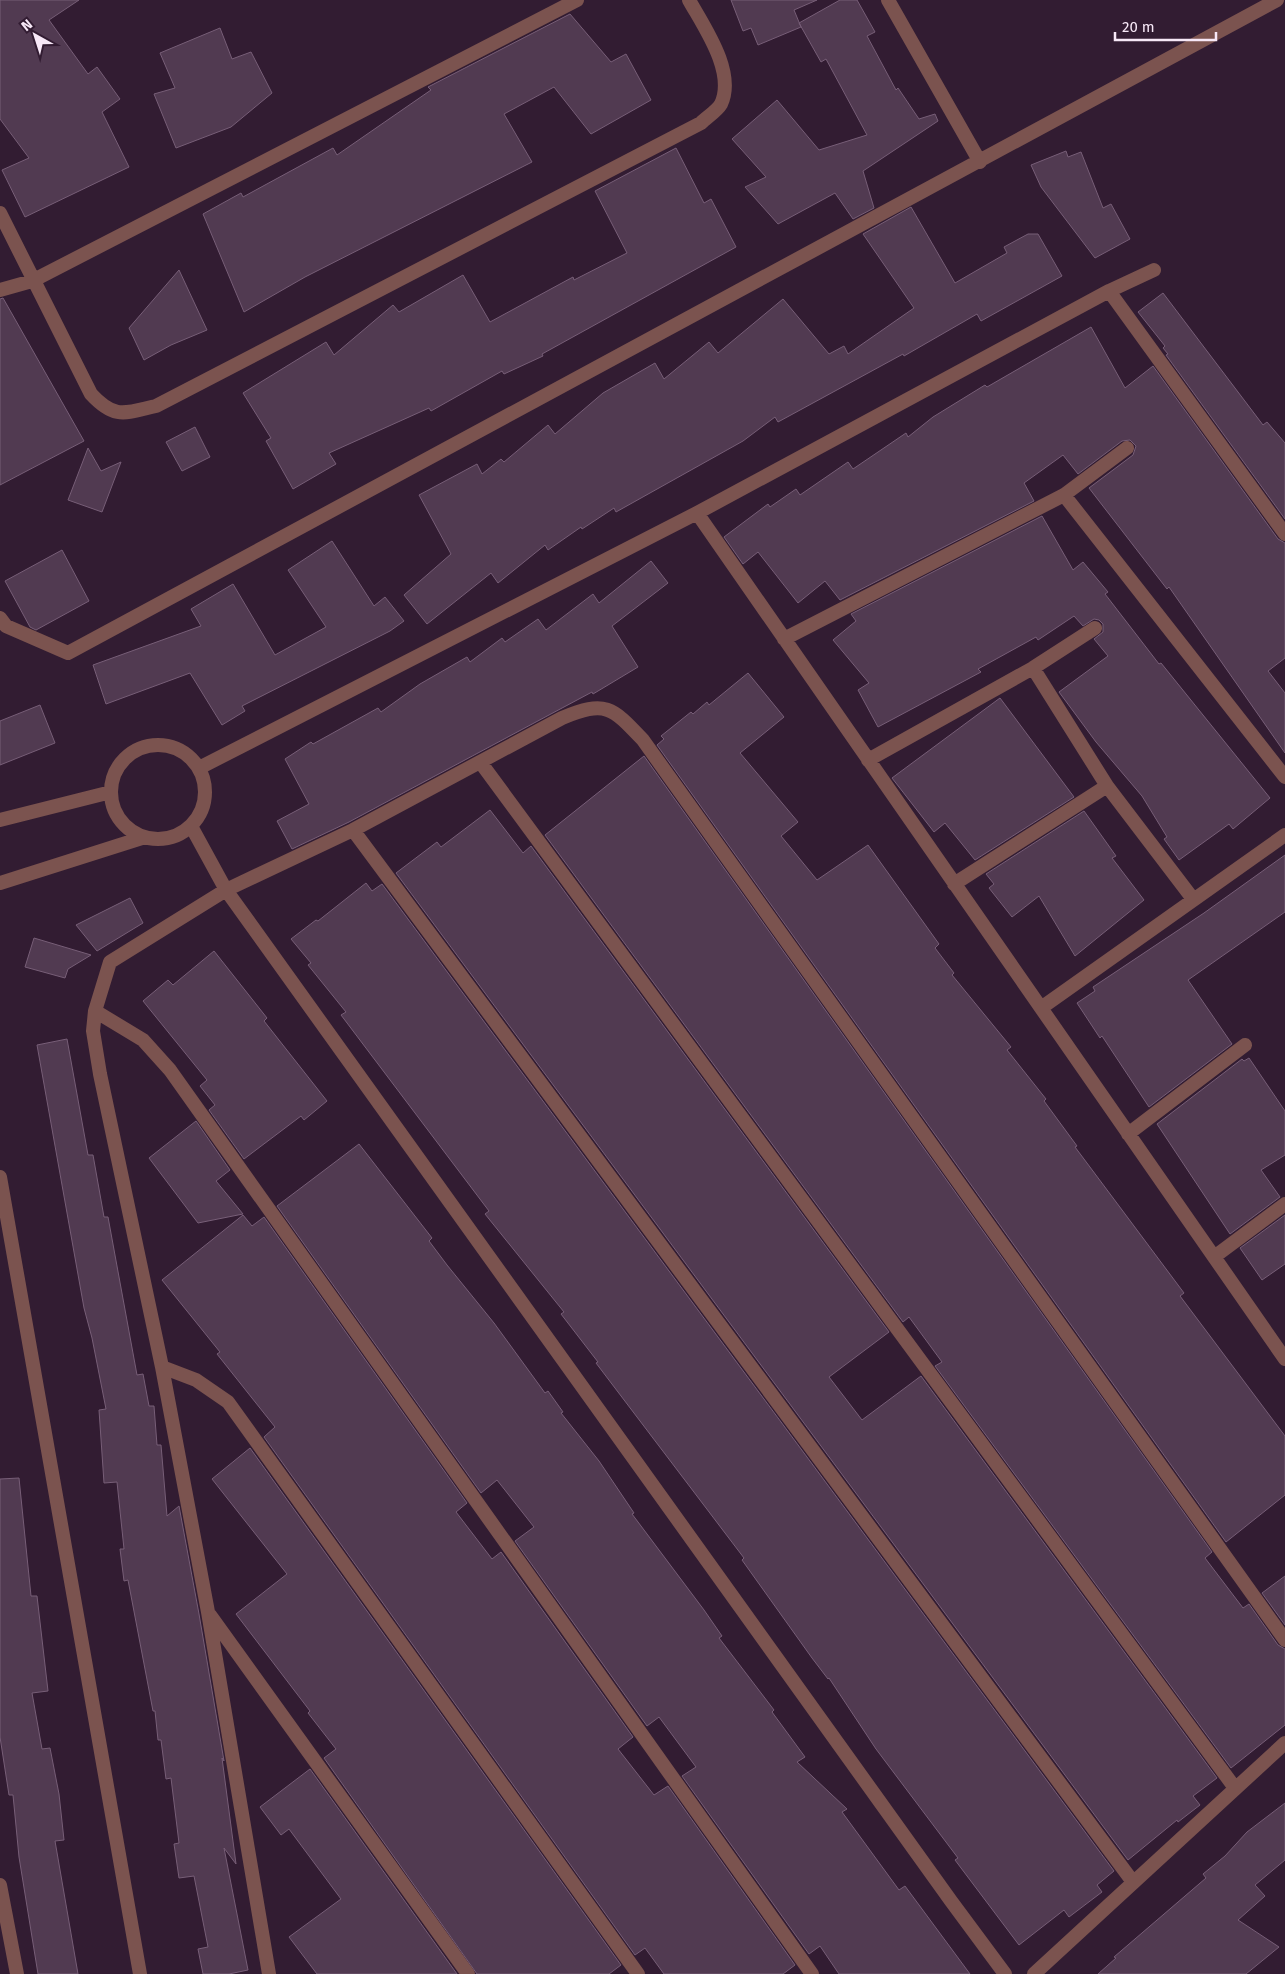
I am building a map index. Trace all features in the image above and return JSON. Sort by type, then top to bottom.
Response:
[{"type":"street","points":[[0,290],[32,280],[577,0]]},
{"type":"street","points":[[0,214],[91,394],[104,408],[123,413],[156,406],[701,123],[720,105],[725,87],[718,52],[689,0]]},
{"type":"street","points":[[888,0],[980,162]]},
{"type":"street","points":[[0,618],[6,626],[68,653],[1277,0]]},
{"type":"street","points":[[200,768],[697,513],[1109,292],[1154,270]]},
{"type":"street","points":[[1109,292],[1285,534]]},
{"type":"street","points":[[784,639],[1064,495],[1127,448]]},
{"type":"street","points":[[1064,495],[1285,776]]},
{"type":"street","points":[[697,513],[1285,1359]]},
{"type":"street","points":[[868,760],[1033,668],[1095,628]]},
{"type":"street","points":[[1033,668],[1107,786],[1193,900]]},
{"type":"street","points":[[269,1974],[208,1612],[162,1367],[100,1074],[93,1031],[95,1011],[110,962],[226,890],[353,830],[582,709],[601,706],[622,717],[643,740],[1285,1640]]},
{"type":"street","points":[[161,745],[176,748],[189,756],[200,768],[205,783],[205,798],[200,813],[191,826],[178,835],[162,839],[145,837],[130,830],[120,820],[113,806],[111,792],[114,777],[121,764],[132,753],[146,746],[161,745]]},
{"type":"street","points":[[481,763],[1235,1788]]},
{"type":"street","points":[[954,884],[1107,786]]},
{"type":"street","points":[[0,820],[111,792]]},
{"type":"street","points":[[191,826],[226,890],[939,1885],[1005,1974]]},
{"type":"street","points":[[353,830],[1133,1882]]},
{"type":"street","points":[[1041,1008],[1285,835]]},
{"type":"street","points":[[0,883],[145,837]]},
{"type":"street","points":[[95,1011],[143,1040],[170,1070],[812,1974]]},
{"type":"street","points":[[1128,1134],[1245,1045]]},
{"type":"street","points":[[0,1177],[140,1974]]},
{"type":"street","points":[[1214,1257],[1285,1204]]},
{"type":"street","points":[[162,1367],[196,1380],[228,1402],[638,1974]]},
{"type":"street","points":[[208,1612],[468,1974]]},
{"type":"street","points":[[1034,1974],[1285,1743]]},
{"type":"street","points":[[0,1885],[17,1974]]},
{"type":"building","points":[[0,0],[79,0],[49,20],[88,74],[97,67],[120,99],[102,112],[129,167],[25,217],[2,170],[29,158],[0,119]]},
{"type":"building","points":[[731,0],[817,0],[794,10],[801,27],[758,45],[751,28],[743,31]]},
{"type":"building","points":[[840,0],[857,0],[875,32],[867,36],[896,90],[898,88],[919,119],[935,114],[938,121],[863,171],[874,208],[853,219],[835,193],[778,224],[745,187],[766,177],[732,139],[777,100],[819,150],[867,135],[826,59],[821,62],[799,23]]},
{"type":"building","points":[[570,14],[611,62],[626,54],[651,100],[591,134],[554,87],[504,114],[532,162],[305,277],[244,312],[203,214],[241,193],[243,197],[333,148],[337,155],[431,90],[428,87]]},
{"type":"building","points":[[220,28],[232,59],[251,52],[272,93],[231,127],[176,148],[154,94],[175,88],[160,53]]},
{"type":"building","points":[[676,148],[704,203],[711,199],[736,247],[542,354],[543,356],[504,374],[502,371],[431,411],[429,408],[329,453],[336,464],[293,489],[266,441],[271,438],[243,393],[326,342],[334,355],[393,305],[399,312],[463,275],[490,322],[573,277],[574,280],[627,253],[595,191]]},
{"type":"building","points":[[1066,151],[1068,157],[1081,152],[1103,208],[1111,204],[1130,239],[1095,258],[1041,187],[1031,165]]},
{"type":"building","points":[[911,207],[955,283],[1007,253],[1004,247],[1028,234],[1038,234],[1062,276],[981,321],[977,314],[904,356],[903,354],[778,422],[775,417],[743,441],[616,512],[614,508],[582,529],[581,527],[548,550],[545,545],[498,583],[491,573],[427,624],[404,595],[451,554],[419,495],[477,464],[482,474],[501,459],[504,462],[548,425],[555,434],[603,393],[655,363],[664,379],[709,342],[718,353],[783,299],[829,354],[844,346],[848,354],[914,308],[863,234]]},
{"type":"building","points":[[179,270],[207,330],[171,345],[144,360],[129,328]]},
{"type":"building","points":[[1163,293],[1263,425],[1267,422],[1285,443],[1285,519],[1166,355],[1168,354],[1163,348],[1165,346],[1138,312]]},
{"type":"building","points":[[3,298],[84,441],[0,485],[0,299]]},
{"type":"building","points":[[1091,327],[1125,388],[1153,366],[1278,539],[1285,543],[1285,658],[1268,671],[1285,693],[1285,753],[1169,587],[1167,589],[1089,488],[1133,455],[1136,446],[1130,440],[1122,441],[1078,474],[1063,455],[1024,483],[1034,501],[840,600],[825,581],[798,603],[758,552],[743,564],[724,537],[768,504],[770,507],[796,489],[800,495],[848,462],[853,469],[906,433],[908,437],[933,417],[985,385],[987,387]]},
{"type":"building","points":[[195,427],[210,457],[182,471],[166,442]]},
{"type":"building","points":[[88,448],[101,471],[121,462],[102,512],[68,500]]},
{"type":"building","points":[[1042,516],[1073,570],[1083,562],[1108,592],[1105,594],[1159,664],[1161,663],[1270,798],[1233,829],[1229,824],[1179,860],[1164,839],[1167,837],[1142,796],[1096,742],[1059,692],[1108,656],[1094,639],[1103,632],[1103,624],[1099,620],[1094,619],[1083,626],[1074,616],[1038,640],[1036,637],[978,669],[981,672],[878,727],[858,690],[869,683],[833,640],[856,621],[851,614]]},
{"type":"building","points":[[332,541],[374,606],[385,597],[404,621],[390,631],[242,706],[245,711],[222,725],[190,673],[106,704],[93,665],[201,626],[191,609],[233,584],[275,655],[326,627],[288,570]]},
{"type":"building","points":[[62,550],[89,601],[36,630],[30,627],[5,581]]},
{"type":"building","points":[[651,561],[668,583],[612,626],[638,667],[593,694],[592,692],[349,822],[292,849],[277,821],[309,804],[285,759],[311,742],[313,744],[378,708],[381,712],[420,684],[467,657],[470,662],[502,638],[505,642],[538,619],[546,630],[593,594],[599,603]]},
{"type":"building","points":[[748,673],[784,717],[740,753],[798,822],[781,836],[817,880],[868,845],[939,944],[935,948],[954,973],[952,975],[1011,1047],[1007,1050],[1046,1099],[1044,1101],[1077,1146],[1075,1147],[1184,1293],[1180,1296],[1285,1436],[1285,1495],[1226,1542],[657,745],[664,739],[661,736],[691,712],[693,714],[707,702],[709,705]]},
{"type":"building","points":[[1000,698],[1074,797],[975,860],[945,823],[934,832],[892,778]]},
{"type":"building","points":[[40,705],[55,743],[0,765],[0,721]]},
{"type":"building","points":[[644,756],[1212,1552],[1205,1558],[1243,1608],[1249,1604],[1278,1645],[1285,1649],[1285,1725],[1231,1768],[935,1366],[942,1362],[909,1317],[903,1322],[545,835]]},
{"type":"building","points":[[490,810],[523,853],[531,846],[889,1332],[829,1377],[862,1420],[921,1376],[1217,1778],[1193,1796],[1200,1805],[1178,1822],[1177,1820],[1128,1860],[396,873],[437,842],[441,847]]},
{"type":"building","points":[[1084,811],[1116,856],[1112,858],[1144,900],[1075,956],[1039,896],[1012,917],[989,888],[994,884],[986,874]]},
{"type":"building","points":[[1285,855],[1285,912],[1188,980],[1232,1044],[1149,1107],[1102,1036],[1100,1038],[1077,1003],[1095,991],[1093,987],[1204,913]]},
{"type":"building","points":[[366,883],[372,891],[382,884],[1114,1871],[1097,1885],[1102,1892],[1069,1917],[1064,1910],[1019,1945],[955,1860],[958,1858],[876,1749],[829,1678],[812,1658],[742,1560],[744,1558],[596,1363],[598,1362],[561,1314],[564,1312],[485,1214],[489,1211],[341,1015],[346,1012],[308,965],[311,963],[291,939],[316,920],[318,921]]},
{"type":"building","points":[[130,898],[143,923],[97,951],[76,925]]},
{"type":"building","points":[[34,938],[91,955],[68,969],[65,978],[25,967]]},
{"type":"building","points":[[214,951],[267,1018],[264,1021],[327,1101],[304,1120],[301,1116],[244,1159],[209,1110],[215,1105],[200,1086],[207,1080],[143,1001],[168,980],[173,985]]},
{"type":"building","points":[[67,1039],[88,1155],[93,1155],[104,1217],[108,1217],[137,1375],[143,1374],[149,1406],[154,1406],[157,1445],[161,1445],[167,1516],[179,1506],[199,1614],[224,1761],[222,1758],[236,1864],[224,1848],[248,1970],[229,1974],[203,1974],[198,1949],[208,1947],[194,1876],[179,1878],[174,1844],[179,1843],[171,1778],[166,1779],[161,1740],[158,1740],[155,1711],[153,1711],[128,1580],[124,1581],[120,1549],[124,1549],[117,1482],[104,1483],[99,1410],[106,1409],[84,1308],[37,1045]]},
{"type":"building","points":[[1249,1058],[1285,1111],[1285,1155],[1261,1170],[1280,1197],[1230,1234],[1157,1124],[1242,1059],[1244,1061]]},
{"type":"building","points":[[196,1121],[230,1170],[216,1181],[243,1214],[198,1223],[149,1158]]},
{"type":"building","points":[[359,1144],[432,1238],[429,1241],[447,1265],[494,1323],[545,1393],[548,1391],[563,1412],[561,1413],[599,1461],[634,1513],[632,1514],[704,1610],[722,1636],[719,1638],[774,1710],[772,1712],[805,1757],[797,1762],[847,1809],[842,1812],[899,1890],[905,1886],[970,1974],[839,1974],[820,1946],[809,1954],[682,1776],[696,1767],[659,1717],[647,1726],[515,1541],[534,1527],[497,1480],[481,1493],[277,1206]]},
{"type":"building","points":[[243,1215],[252,1226],[264,1217],[467,1503],[456,1512],[492,1559],[501,1552],[633,1737],[618,1749],[654,1795],[668,1786],[795,1965],[783,1974],[664,1974],[645,1948],[635,1955],[264,1437],[275,1427],[217,1354],[220,1352],[162,1280]]},
{"type":"building","points":[[1285,1215],[1285,1264],[1262,1280],[1240,1248]]},
{"type":"building","points":[[250,1448],[621,1965],[609,1974],[477,1974],[324,1758],[336,1749],[308,1713],[310,1711],[236,1614],[287,1574],[212,1479]]},
{"type":"building","points":[[19,1478],[31,1596],[37,1596],[48,1691],[32,1693],[42,1749],[50,1748],[59,1794],[64,1840],[55,1841],[78,1974],[38,1974],[19,1857],[13,1795],[9,1795],[0,1737],[0,1479]]},
{"type":"building","points":[[1285,1576],[1285,1625],[1262,1593]]},
{"type":"building","points":[[310,1769],[457,1974],[317,1974],[289,1937],[341,1899],[289,1829],[281,1835],[260,1807]]},
{"type":"building","points":[[1285,1803],[1285,1860],[1255,1885],[1265,1896],[1238,1920],[1279,1947],[1246,1974],[1098,1974],[1116,1958],[1114,1957],[1206,1878],[1203,1874],[1225,1856],[1247,1832]]}]
